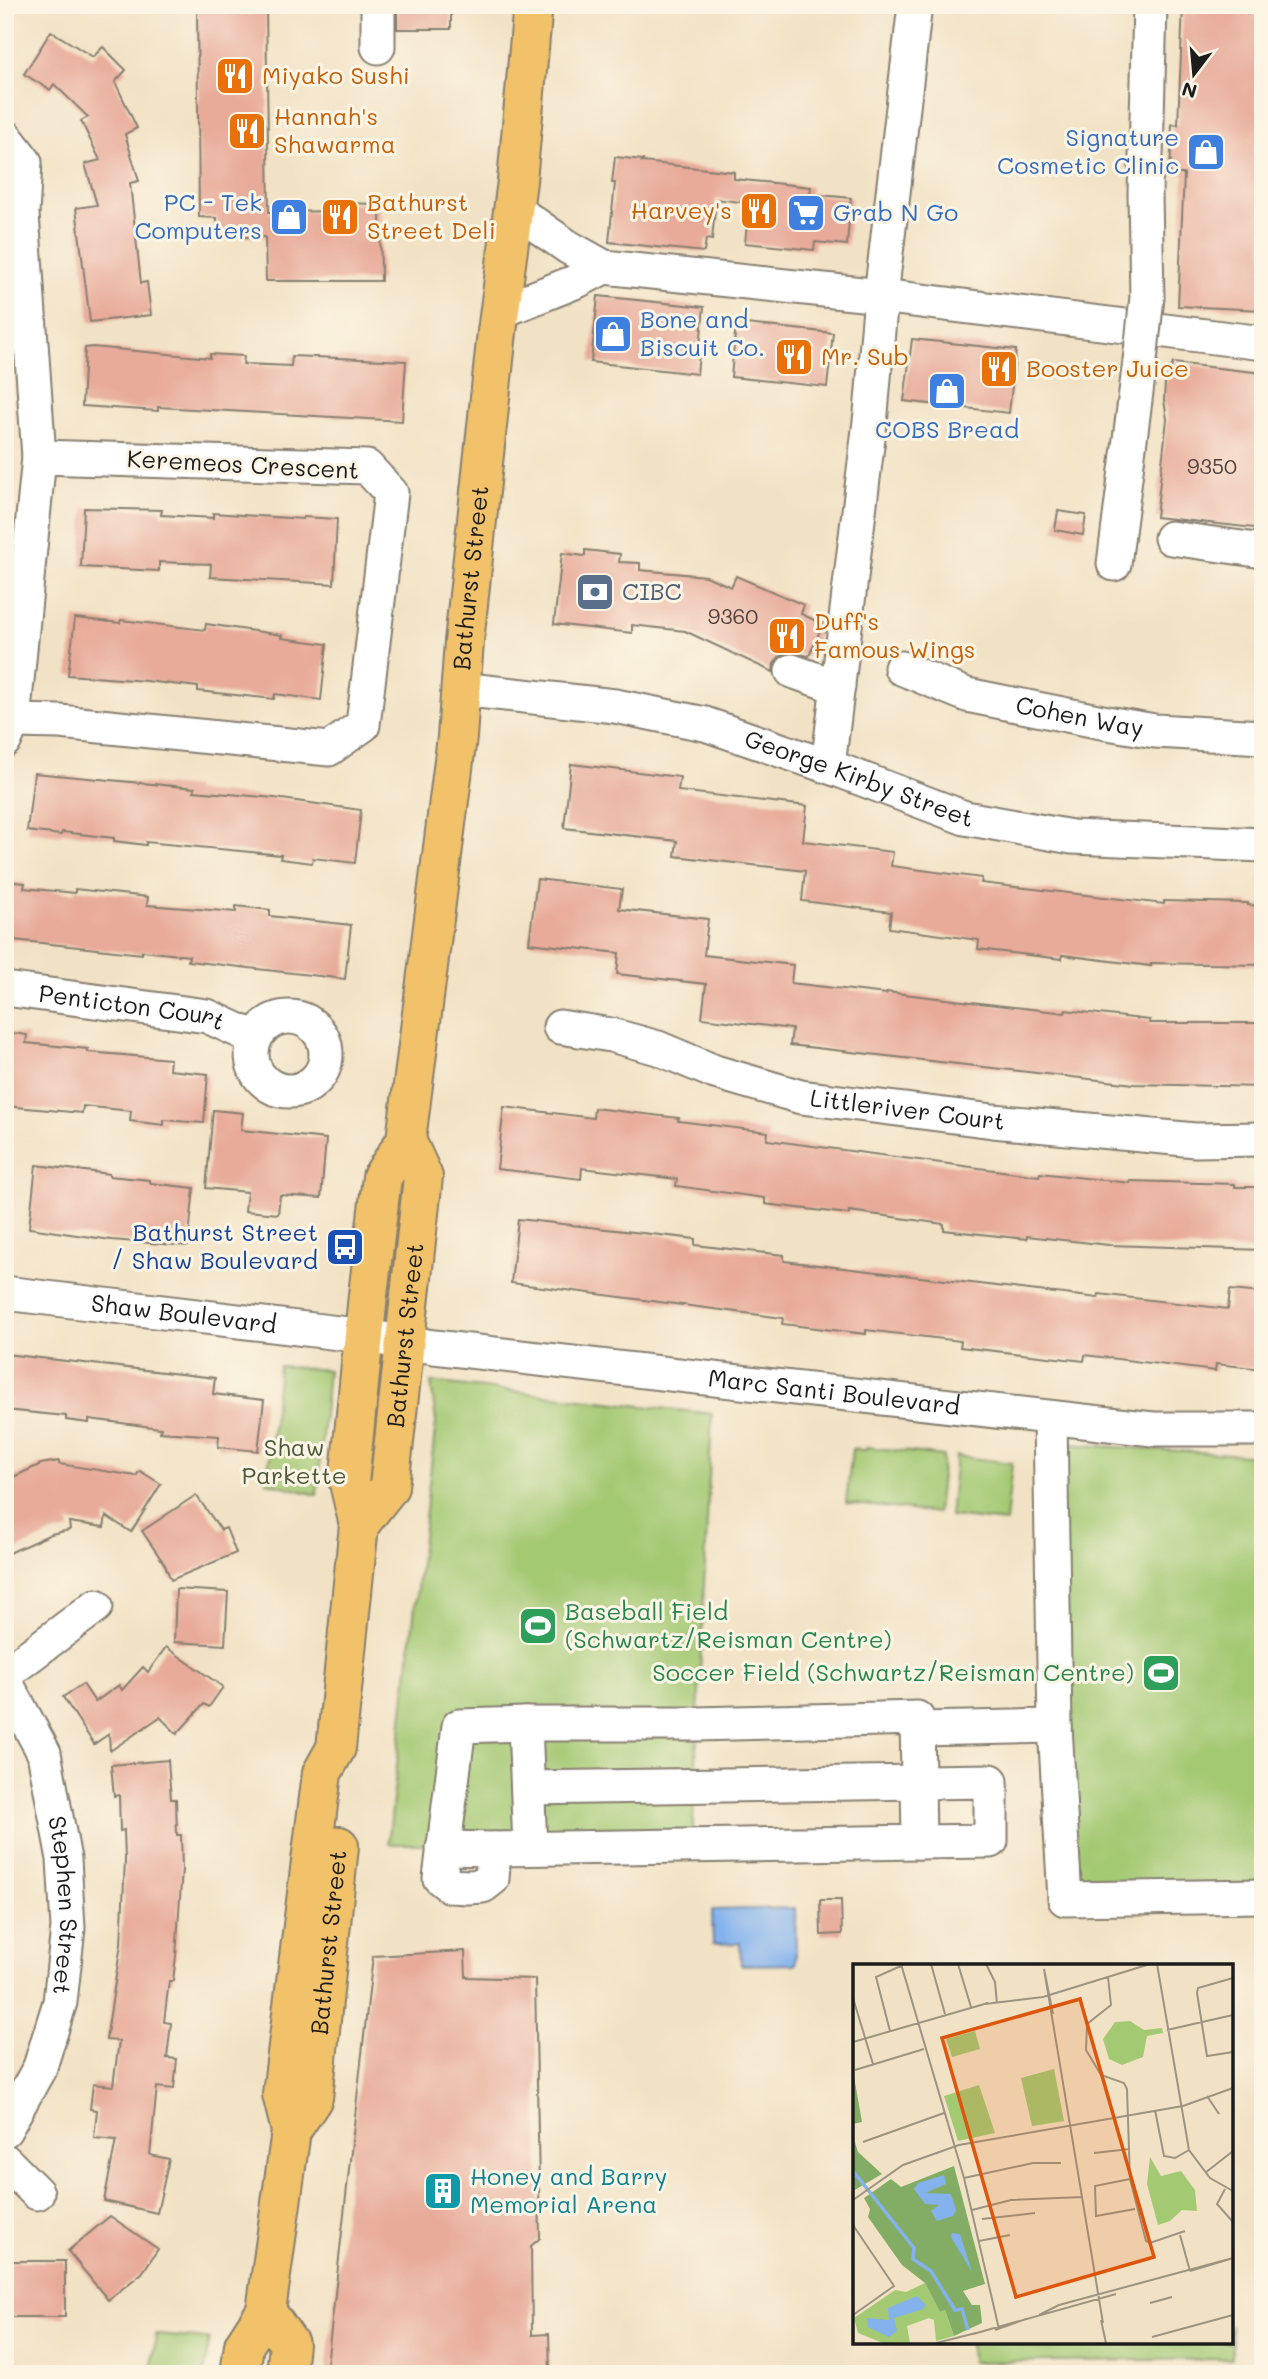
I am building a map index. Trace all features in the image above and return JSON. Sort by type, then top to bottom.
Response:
[{"type":"main road","name":"Bathurst Street","points":[[240,2374],[243,2345],[266,2311],[291,2131],[282,2094],[322,1773],[335,1748],[359,1525],[349,1483],[382,1177],[406,1140],[457,737],[499,312],[517,181],[533,8]]},
{"type":"main road","name":"Bathurst Street","points":[[359,1525],[389,1487],[423,1177],[406,1140]]},
{"type":"main road","points":[[266,2311],[289,2344],[286,2374]]},
{"type":"street","points":[[378,5],[378,47]]},
{"type":"street","points":[[828,766],[871,413],[881,296],[915,5]]},
{"type":"street","points":[[1114,564],[1139,384],[1147,297],[1145,194],[1150,5]]},
{"type":"street","points":[[5,136],[25,162],[22,214],[39,457],[9,730]]},
{"type":"street","points":[[512,208],[568,247],[604,267],[881,296],[1263,343]]},
{"type":"street","points":[[499,312],[577,281],[604,267]]},
{"type":"street","name":"Keremeos Crescent","points":[[9,730],[60,722],[329,749],[363,725],[391,493],[367,467],[39,457]]},
{"type":"street","points":[[1171,538],[1263,551]]},
{"type":"street","name":"Cohen Way","points":[[901,668],[967,695],[1107,723],[1155,731],[1263,737]]},
{"type":"street","points":[[792,671],[838,687]]},
{"type":"street","name":"George Kirby Street","points":[[460,689],[615,706],[705,724],[828,766],[965,818],[1072,837],[1263,845]]},
{"type":"street","name":"Penticton Court","points":[[5,989],[207,1016],[254,1038]]},
{"type":"street","name":"Littleriver Court","points":[[560,1027],[611,1035],[646,1045],[715,1072],[801,1097],[993,1121],[1168,1138],[1263,1139]]},
{"type":"street","name":"Shaw Boulevard","points":[[5,1293],[406,1343]]},
{"type":"street","name":"Marc Santi Boulevard","points":[[406,1343],[1153,1429],[1263,1429]]},
{"type":"street","points":[[1050,1418],[1055,1726],[1065,1899],[1263,1896]]},
{"type":"street","points":[[5,1674],[96,1606]]},
{"type":"street","name":"Stephen Street","points":[[5,1681],[44,1752],[64,1859],[68,1928],[60,2002],[40,2067],[5,2130]]},
{"type":"street","points":[[527,1788],[918,1781],[991,1781],[991,1841],[494,1849],[443,1848],[459,1726],[697,1724],[917,1718],[918,1729],[918,1781],[919,1842]]},
{"type":"street","points":[[525,1724],[530,1848]]},
{"type":"street","points":[[918,1729],[1055,1726]]},
{"type":"street","points":[[5,2161],[37,2193]]},
{"type":"green space","name":"Shaw Parkette","points":[[279,1366],[328,1370],[317,1495],[267,1482]]},
{"type":"green space","name":"Baseball Field (Schwartz/Reisman Centre)","points":[[431,1382],[712,1414],[692,1844],[388,1844],[436,1422]]},
{"type":"green space","name":"Soccer Field (Schwartz/Reisman Centre)","points":[[1051,1443],[1263,1456],[1263,1889],[1067,1892]]},
{"type":"green space","points":[[867,1447],[943,1456],[937,1513],[846,1503],[852,1449],[866,1450]]},
{"type":"green space","points":[[956,1456],[1012,1463],[1006,1522],[950,1516]]},
{"type":"green space","points":[[156,2335],[209,2339],[204,2374],[151,2374]]},
{"type":"green space","points":[[970,2344],[1232,2344],[1232,2359],[971,2362]]},
{"type":"water","points":[[795,1908],[796,1964],[741,1965],[740,1943],[713,1944],[712,1910]]},
{"type":"building","points":[[197,5],[266,5],[269,212],[341,211],[349,203],[372,204],[380,210],[381,281],[266,281],[265,237],[218,237],[217,218],[199,217]]},
{"type":"building","points":[[397,5],[451,5],[451,29],[397,29]]},
{"type":"building","points":[[1183,5],[1263,5],[1263,310],[1178,306],[1184,174],[1170,174],[1172,124],[1178,125]]},
{"type":"building","points":[[51,31],[93,57],[103,47],[126,70],[115,82],[137,128],[125,134],[139,181],[130,183],[141,283],[147,282],[151,315],[90,322],[76,208],[97,205],[85,164],[100,160],[81,121],[88,117],[54,84],[50,90],[24,74]]},
{"type":"building","points":[[615,157],[734,172],[734,179],[811,187],[810,194],[851,198],[847,245],[815,242],[814,250],[745,243],[749,203],[716,199],[712,240],[706,239],[704,252],[609,242]]},
{"type":"building","points":[[598,296],[704,307],[697,374],[591,362]]},
{"type":"building","points":[[736,323],[833,333],[827,387],[731,377]]},
{"type":"building","points":[[912,339],[1016,350],[1009,413],[904,401]]},
{"type":"building","points":[[85,348],[210,358],[210,354],[244,356],[243,364],[291,366],[292,356],[406,361],[402,421],[158,407],[158,411],[82,406]]},
{"type":"building","points":[[1173,363],[1263,373],[1263,529],[1156,517],[1167,419],[1165,383]]},
{"type":"building","points":[[84,508],[162,510],[161,515],[213,518],[213,513],[337,519],[334,584],[210,577],[211,564],[159,562],[159,571],[81,567]]},
{"type":"building","points":[[1058,511],[1086,515],[1083,535],[1055,530]]},
{"type":"building","points":[[585,550],[620,554],[619,562],[640,563],[640,570],[706,576],[731,587],[736,576],[804,605],[801,614],[823,624],[809,656],[788,652],[779,657],[773,672],[685,631],[632,625],[632,633],[554,624],[562,553],[585,556]]},
{"type":"building","points":[[75,618],[120,623],[121,620],[205,630],[206,624],[327,644],[321,700],[275,694],[274,699],[198,691],[198,687],[68,675]]},
{"type":"building","points":[[571,764],[680,777],[678,791],[807,806],[803,841],[893,852],[891,866],[982,878],[981,883],[1164,904],[1164,901],[1248,903],[1263,906],[1263,965],[1151,963],[1151,966],[1062,955],[1062,959],[978,949],[979,940],[889,928],[891,912],[802,901],[805,871],[675,856],[677,841],[564,828]]},
{"type":"building","points":[[34,773],[195,788],[194,791],[275,798],[361,810],[355,863],[313,858],[312,863],[280,859],[281,855],[146,842],[146,845],[114,841],[114,838],[27,831]]},
{"type":"building","points":[[537,879],[622,889],[619,909],[708,919],[704,955],[793,965],[791,983],[1065,1013],[1066,1010],[1150,1020],[1149,1023],[1263,1023],[1263,1087],[1134,1084],[790,1045],[792,1029],[702,1018],[706,984],[617,974],[619,953],[529,943]]},
{"type":"building","points":[[5,881],[25,883],[24,888],[75,893],[75,889],[148,897],[147,905],[236,912],[236,906],[270,910],[270,916],[351,925],[345,979],[188,961],[189,956],[142,951],[142,954],[5,939]]},
{"type":"building","points":[[5,1032],[27,1035],[26,1043],[170,1059],[169,1070],[208,1074],[204,1123],[164,1120],[164,1125],[130,1121],[131,1111],[83,1106],[82,1113],[5,1106]]},
{"type":"building","points":[[504,1107],[593,1118],[594,1108],[679,1118],[678,1121],[768,1132],[767,1140],[1039,1176],[1040,1173],[1130,1183],[1235,1184],[1235,1187],[1263,1187],[1263,1250],[1109,1245],[1027,1236],[1027,1239],[944,1230],[944,1224],[849,1211],[849,1214],[765,1204],[765,1198],[676,1186],[677,1179],[582,1168],[581,1179],[497,1169]]},
{"type":"building","points":[[213,1110],[243,1113],[241,1130],[326,1139],[321,1198],[280,1195],[278,1214],[245,1211],[247,1192],[206,1188]]},
{"type":"building","points":[[36,1165],[194,1188],[188,1246],[111,1240],[29,1228]]},
{"type":"building","points":[[518,1219],[695,1239],[695,1245],[784,1255],[784,1261],[1098,1298],[1099,1294],[1228,1309],[1230,1290],[1263,1293],[1263,1369],[1216,1364],[1215,1371],[1085,1355],[1084,1361],[960,1347],[961,1341],[782,1324],[783,1318],[511,1283]]},
{"type":"building","points":[[5,1354],[215,1378],[213,1394],[264,1400],[258,1451],[218,1447],[219,1436],[160,1432],[161,1428],[89,1419],[89,1423],[66,1420],[66,1416],[5,1410]]},
{"type":"building","points":[[59,1461],[59,1464],[136,1476],[140,1471],[161,1484],[131,1532],[106,1516],[104,1527],[69,1522],[70,1530],[51,1534],[5,1555],[5,1481],[41,1464]]},
{"type":"building","points":[[196,1495],[221,1530],[226,1528],[236,1553],[171,1580],[165,1565],[142,1531]]},
{"type":"building","points":[[176,1589],[228,1592],[225,1645],[174,1642]]},
{"type":"building","points":[[166,1647],[223,1687],[209,1707],[204,1704],[177,1734],[160,1717],[110,1751],[109,1734],[94,1744],[63,1697],[83,1684],[95,1702],[119,1685],[122,1690],[143,1667],[148,1672]]},
{"type":"building","points":[[168,1760],[171,1799],[176,1799],[177,1835],[181,1835],[182,1869],[176,1956],[173,1981],[169,1981],[164,2022],[171,2023],[167,2058],[177,2059],[174,2089],[157,2087],[150,2155],[169,2159],[157,2213],[104,2201],[116,2140],[94,2138],[97,2110],[90,2109],[93,2084],[113,2086],[119,2041],[106,2040],[121,1944],[125,1860],[124,1830],[120,1831],[119,1795],[114,1796],[111,1765]]},
{"type":"building","points":[[820,1900],[841,1900],[842,1934],[821,1935]]},
{"type":"building","name":"Honey and Barry Memorial Arena","points":[[465,1951],[466,1977],[535,1979],[540,2238],[531,2246],[532,2335],[549,2334],[550,2374],[326,2374],[373,1956]]},
{"type":"building","points":[[110,2216],[158,2249],[142,2273],[108,2300],[68,2251]]},
{"type":"building","points":[[10,2261],[65,2261],[65,2317],[10,2317]]},
{"type":"place","name":"Miyako Sushi","points":[[235,76]]},
{"type":"place","name":"Hannah's Shawarma","points":[[247,131]]},
{"type":"place","name":"Signature Cosmetic Clinic","points":[[1206,152]]},
{"type":"place","name":"Harvey's","points":[[759,211]]},
{"type":"place","name":"Grab N Go","points":[[806,213]]},
{"type":"place","name":"PC - Tek Computers","points":[[289,217]]},
{"type":"place","name":"Bathurst Street Deli","points":[[340,217]]},
{"type":"place","name":"Bone and Biscuit Co.","points":[[613,334]]},
{"type":"place","name":"Mr. Sub","points":[[794,357]]},
{"type":"place","name":"Booster Juice","points":[[999,369]]},
{"type":"place","name":"COBS Bread","points":[[947,391]]},
{"type":"place","name":"CIBC","points":[[595,592]]},
{"type":"place","name":"Duff's Famous Wings","points":[[787,636]]},
{"type":"place","name":"Bathurst Street / Shaw Boulevard","points":[[345,1247]]},
{"type":"place","name":"Baseball Field (Schwartz/Reisman Centre)","points":[[538,1626]]},
{"type":"place","name":"Soccer Field (Schwartz/Reisman Centre)","points":[[1161,1673]]},
{"type":"place","name":"Honey and Barry Memorial Arena","points":[[443,2191]]}]
